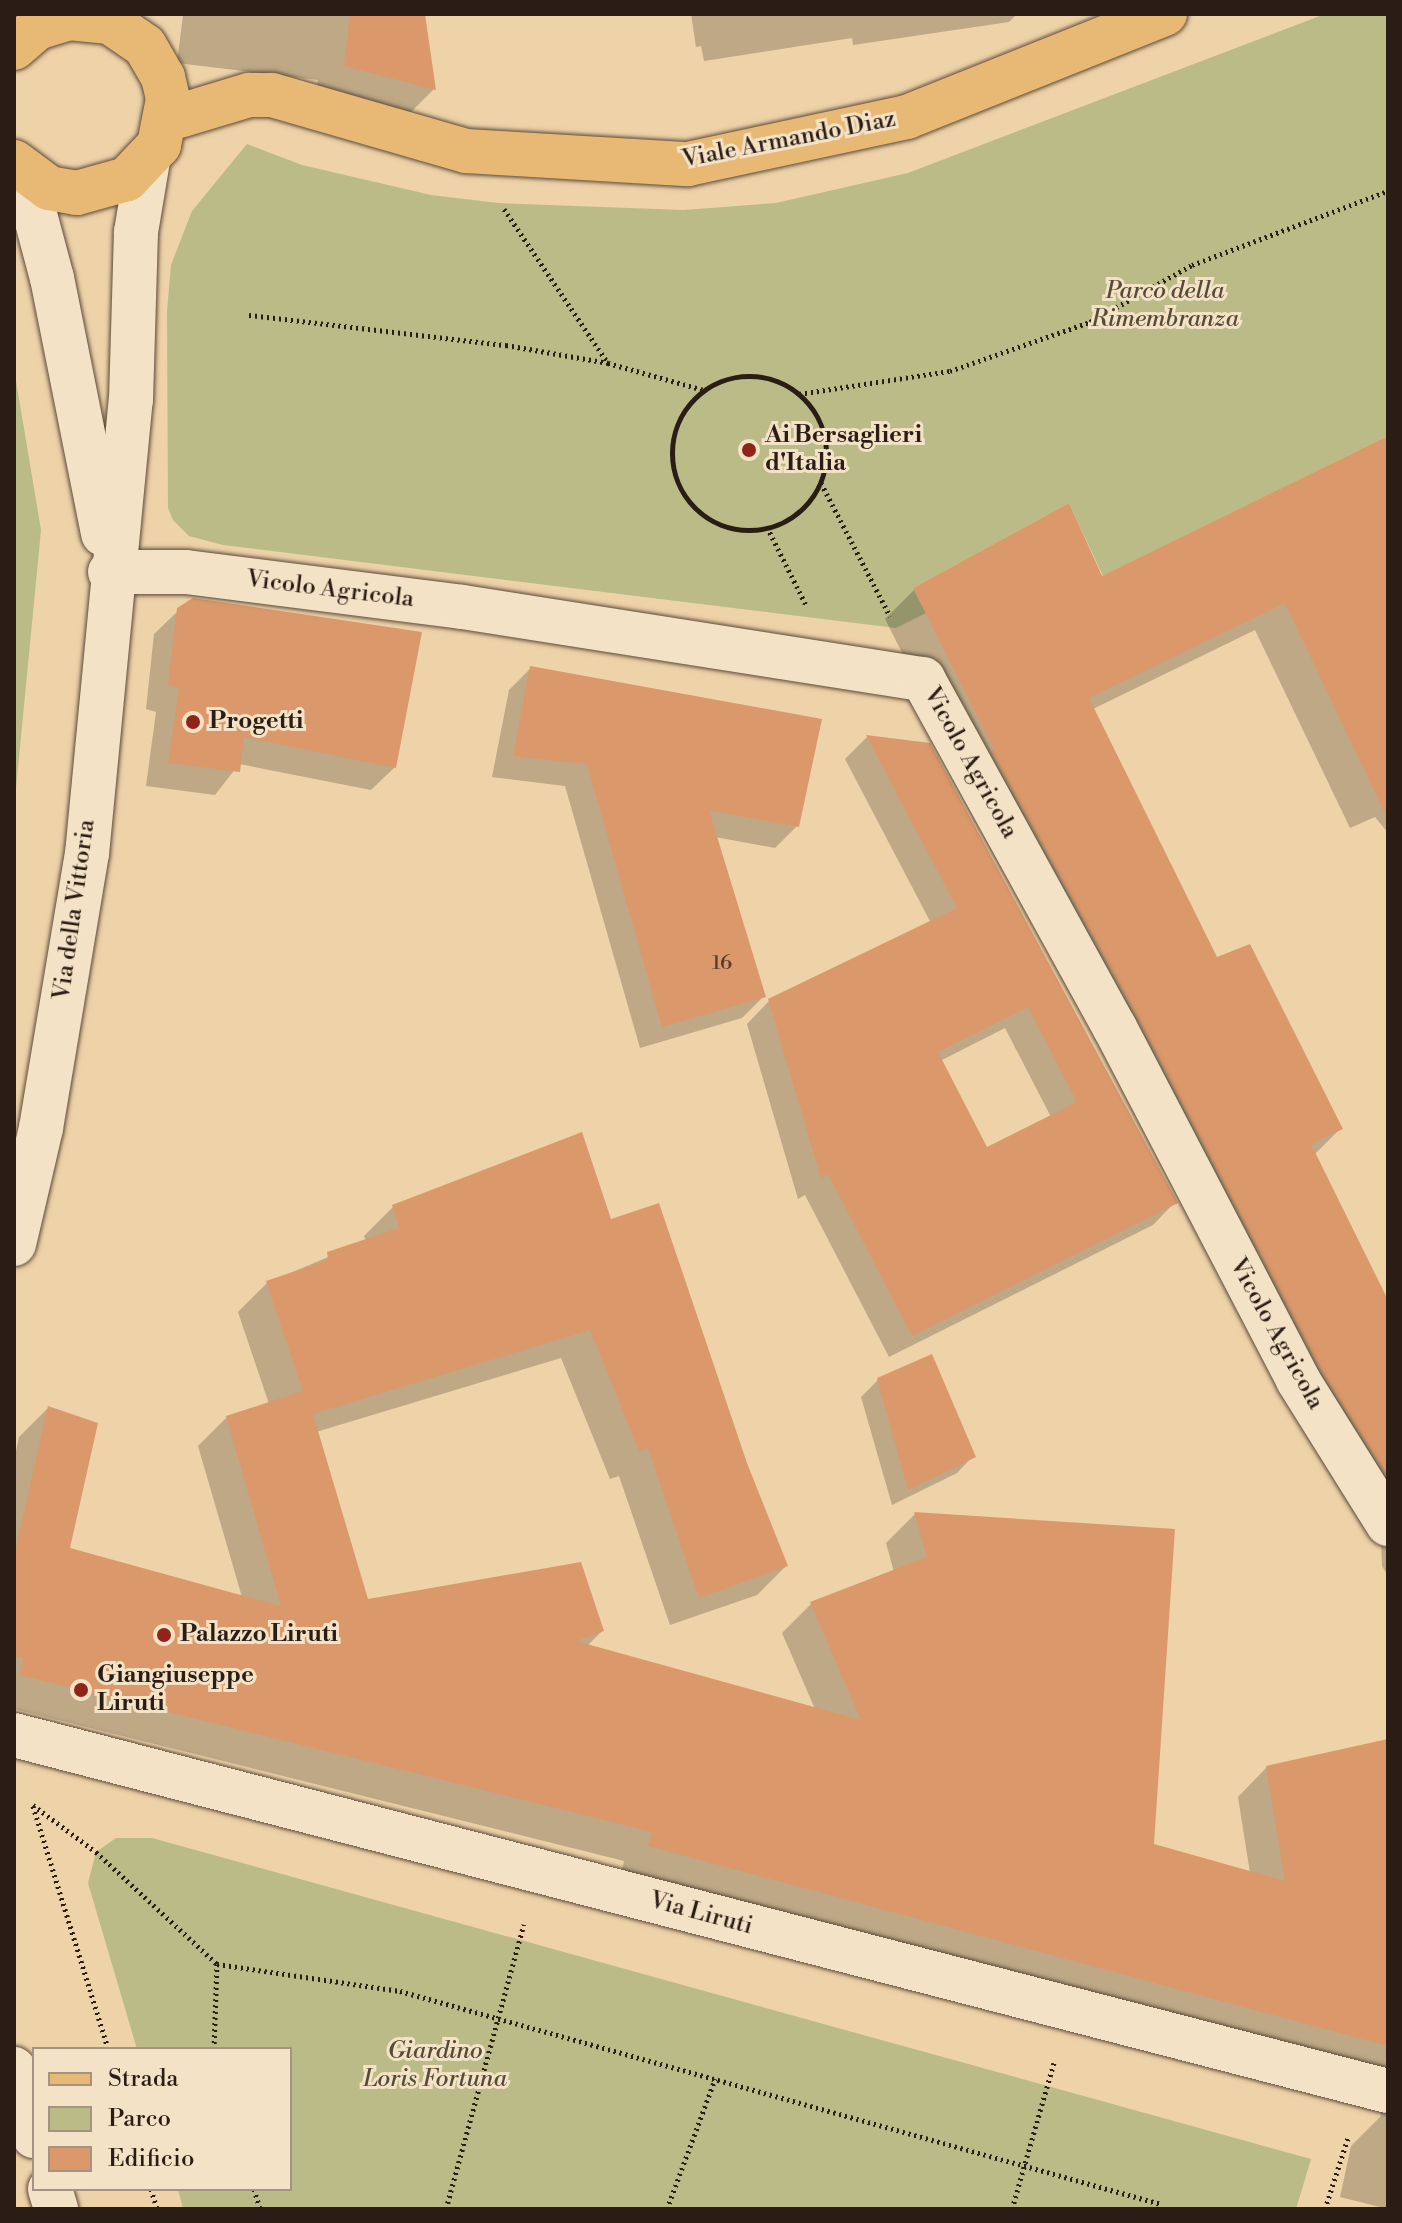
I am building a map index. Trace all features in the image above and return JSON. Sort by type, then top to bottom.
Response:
[{"type":"main road","name":"Viale Armando Diaz","points":[[166,120],[249,95],[272,95],[466,151],[688,164],[907,117],[1165,14]]},
{"type":"main road","points":[[14,48],[37,28],[69,18],[96,16],[145,46],[163,77],[166,120],[148,160],[127,179],[91,192],[49,188],[19,167]]},
{"type":"street","name":"Via della Vittoria","points":[[14,1244],[41,1128],[87,854],[110,572],[131,400],[136,232],[148,160]]},
{"type":"street","name":"Via della Vittoria","points":[[19,167],[52,278],[110,572]]},
{"type":"street","name":"Vicolo Agricola","points":[[110,572],[186,572],[416,601],[923,679],[1115,1028],[1298,1380],[1388,1524]]},
{"type":"street","name":"Via Liruti","points":[[14,1735],[1388,2091]]},
{"type":"street","points":[[14,2069],[32,2129]]},
{"type":"path","points":[[799,394],[950,371],[1090,322],[1192,265],[1388,191]]},
{"type":"path","points":[[498,203],[608,363]]},
{"type":"path","points":[[249,315],[506,345],[608,363],[704,390]]},
{"type":"path","points":[[755,376],[799,394],[815,412],[824,434],[826,459],[820,482],[789,519],[767,527],[741,529],[715,522],[693,506],[678,485],[671,459],[674,432],[704,390],[728,378],[755,376]]},
{"type":"path","points":[[820,482],[923,679]]},
{"type":"path","points":[[767,527],[839,667]]},
{"type":"path","points":[[107,2047],[33,1805],[96,1852],[217,1964],[400,1991],[1161,2204]]},
{"type":"path","points":[[446,2209],[524,1922]]},
{"type":"path","points":[[214,2047],[217,1964]]},
{"type":"path","points":[[1012,2209],[1054,2063]]},
{"type":"path","points":[[667,2209],[715,2079]]},
{"type":"path","points":[[1325,2209],[1346,2147]]},
{"type":"green space","name":"Parco della Rimembranza","points":[[1325,14],[1388,14],[1388,436],[1103,576],[1069,503],[913,588],[926,613],[896,628],[223,545],[189,536],[173,520],[168,508],[167,311],[171,265],[192,211],[247,144],[302,165],[431,195],[498,203],[683,210],[776,203],[908,173]]},
{"type":"green space","points":[[14,369],[41,530],[14,809]]},
{"type":"green space","name":"Giardino Loris Fortuna","points":[[116,1838],[152,1838],[1311,2159],[1296,2209],[183,2209],[178,2191],[292,2191],[292,2047],[136,2047],[88,1883],[96,1852]]},
{"type":"building","points":[[350,14],[425,14],[436,90],[344,66]]},
{"type":"building","points":[[1388,436],[1388,820],[1285,603],[1089,698],[1217,957],[1250,944],[1343,1129],[1311,1144],[1388,1300],[1388,1477],[1320,1368],[1137,1016],[991,750],[995,751],[913,588],[1069,503],[1102,576]]},
{"type":"building","points":[[193,598],[422,632],[396,768],[244,737],[240,772],[168,763],[179,688],[168,685],[177,608]]},
{"type":"building","points":[[530,666],[822,719],[799,827],[709,810],[766,997],[662,1027],[587,764],[513,756]]},
{"type":"building","points":[[866,735],[930,743],[1178,1203],[912,1336],[828,1174],[821,1178],[768,999],[957,908]],"holes":[[[1028,1007],[1077,1102],[987,1147],[938,1052]]]},
{"type":"building","points":[[582,1132],[611,1219],[659,1203],[747,1463],[788,1566],[699,1598],[648,1448],[639,1451],[590,1330],[313,1414],[368,1599],[581,1562],[604,1631],[576,1641],[861,1720],[810,1602],[927,1557],[914,1512],[1175,1529],[1154,1844],[1285,1881],[1266,1766],[1388,1739],[1388,2046],[648,1846],[652,1832],[20,1675],[23,1658],[14,1656],[14,1556],[48,1406],[98,1423],[70,1548],[281,1606],[226,1416],[303,1391],[266,1281],[328,1260],[327,1252],[399,1228],[392,1205]]},
{"type":"building","points":[[932,1354],[976,1457],[908,1490],[877,1378]]},
{"type":"place","name":"Ai Bersaglieri d'Italia","points":[[749,450]]},
{"type":"place","name":"Progetti","points":[[193,722]]},
{"type":"place","name":"Palazzo Liruti","points":[[164,1635]]},
{"type":"place","name":"Giangiuseppe Liruti","points":[[81,1690]]}]
